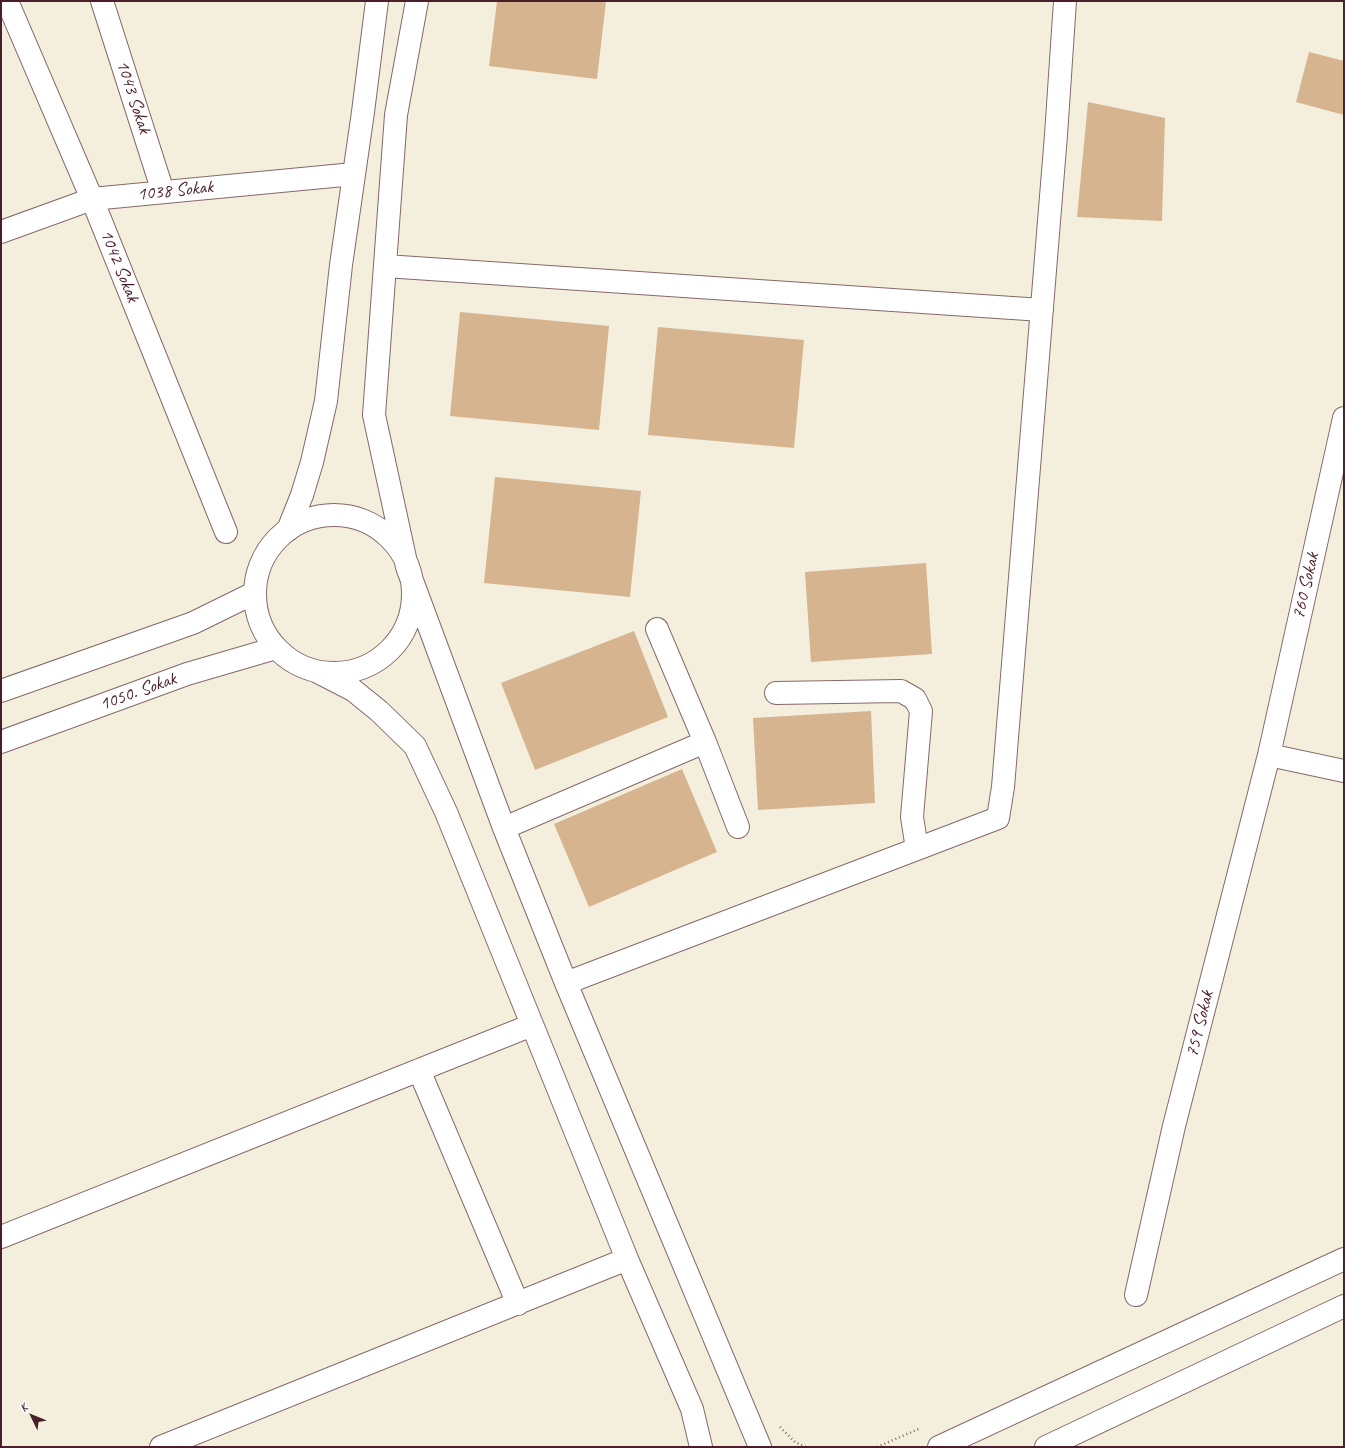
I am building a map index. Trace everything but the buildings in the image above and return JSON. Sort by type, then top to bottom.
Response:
[{"type":"street","name":"1042 Sokak","points":[[7,1],[92,199],[226,532]]},
{"type":"street","name":"1043 Sokak","points":[[102,1],[163,192]]},
{"type":"street","points":[[288,530],[302,495],[312,462],[326,401],[341,265],[376,1]]},
{"type":"street","points":[[318,672],[345,672],[371,664],[391,648],[405,628],[412,604],[412,579],[407,567],[374,415],[396,115],[417,1]]},
{"type":"street","points":[[566,984],[998,818],[1004,779],[1042,310],[1065,1]]},
{"type":"street","name":"1038 Sokak","points":[[1,232],[92,199],[354,174]]},
{"type":"street","points":[[385,266],[1042,310]]},
{"type":"street","name":"760 Sokak","points":[[1269,755],[1344,418]]},
{"type":"street","points":[[702,1447],[692,1410],[627,1259],[446,812],[415,746],[379,710],[353,690],[318,672],[292,662],[272,644],[259,620],[254,593],[260,566],[274,542],[295,525],[318,516],[343,515],[367,522],[388,536],[403,555],[504,828],[566,984],[760,1447]]},
{"type":"street","points":[[1,691],[193,623],[254,593]]},
{"type":"street","points":[[657,629],[705,742],[738,827]]},
{"type":"street","name":"1050. Sokak","points":[[1,742],[187,674],[276,648]]},
{"type":"street","points":[[776,693],[901,691],[915,699],[921,711],[912,817],[917,849]]},
{"type":"street","points":[[504,828],[705,742]]},
{"type":"street","points":[[1269,755],[1344,771]]},
{"type":"street","name":"759 Sokak","points":[[1136,1295],[1174,1126],[1269,755]]},
{"type":"street","points":[[1,1236],[532,1025]]},
{"type":"street","points":[[419,1070],[518,1304]]},
{"type":"street","points":[[161,1447],[627,1259]]},
{"type":"street","points":[[939,1447],[1344,1259]]},
{"type":"street","points":[[1046,1447],[1344,1306]]}]
